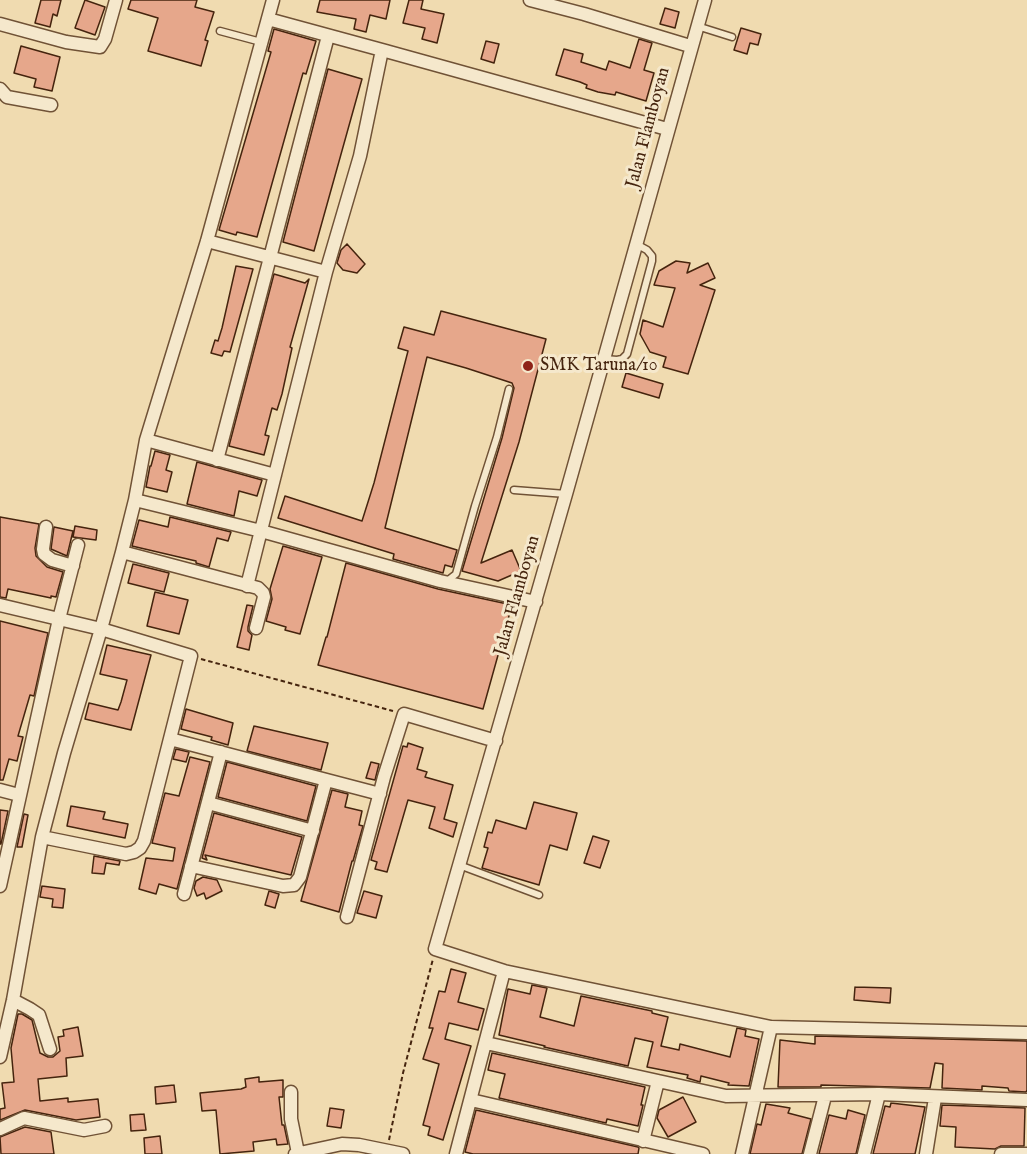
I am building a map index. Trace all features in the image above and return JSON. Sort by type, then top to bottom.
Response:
[{"type":"street","points":[[0,24],[66,42],[100,47],[105,39],[116,0]]},
{"type":"street","points":[[0,1057],[13,1000],[42,837],[122,552],[135,500],[146,440],[207,241],[273,0]]},
{"type":"street","points":[[530,0],[690,46]]},
{"type":"street","name":"Jalan Flamboyan","points":[[435,950],[536,602],[690,46],[705,0]]},
{"type":"street","points":[[268,19],[667,129]]},
{"type":"street","points":[[217,459],[328,36]]},
{"type":"street","points":[[247,586],[326,272],[360,156],[382,50]]},
{"type":"street","points":[[0,88],[7,97],[51,105]]},
{"type":"street","points":[[207,241],[326,272]]},
{"type":"street","points":[[146,440],[275,476]]},
{"type":"street","points":[[135,500],[261,531],[441,581],[536,602]]},
{"type":"street","points":[[46,527],[44,554],[52,560],[73,566]]},
{"type":"street","points":[[0,886],[58,619],[78,545]]},
{"type":"street","points":[[122,552],[258,588],[264,597],[256,628]]},
{"type":"street","points":[[0,605],[101,629],[190,656],[144,841],[138,850],[126,854],[42,837]]},
{"type":"street","points":[[347,917],[404,714],[496,741]]},
{"type":"street","points":[[170,739],[380,794]]},
{"type":"street","points":[[184,894],[221,752]]},
{"type":"street","points":[[191,866],[290,887],[300,877],[326,780]]},
{"type":"street","points":[[0,790],[19,795]]},
{"type":"street","points":[[208,803],[313,831]]},
{"type":"street","points":[[435,950],[504,971],[771,1027],[1027,1033]]},
{"type":"street","points":[[456,1154],[504,971]]},
{"type":"street","points":[[13,1000],[39,1015],[50,1049]]},
{"type":"street","points":[[742,1154],[771,1027]]},
{"type":"street","points":[[486,1042],[726,1096],[879,1094],[1027,1100]]},
{"type":"street","points":[[643,1141],[658,1081]]},
{"type":"street","points":[[291,1092],[291,1119],[296,1154],[342,1144],[403,1154]]},
{"type":"street","points":[[864,1154],[879,1094]]},
{"type":"street","points":[[810,1154],[825,1096]]},
{"type":"street","points":[[926,1154],[935,1098]]},
{"type":"street","points":[[471,1100],[702,1154]]},
{"type":"street","points":[[0,1129],[24,1118],[84,1130],[105,1126]]},
{"type":"street","points":[[1001,1154],[1027,1154]]},
{"type":"lane","points":[[696,26],[732,36]]},
{"type":"lane","points":[[220,31],[261,43]]},
{"type":"lane","points":[[604,359],[617,360],[627,354],[652,261],[652,256],[647,250],[636,244]]},
{"type":"lane","points":[[441,581],[449,581],[456,574],[509,389]]},
{"type":"lane","points":[[514,490],[566,494]]},
{"type":"lane","points":[[459,865],[539,895]]},
{"type":"path","points":[[190,656],[404,714]]},
{"type":"path","points":[[387,1150],[403,1073],[435,950]]},
{"type":"building","points":[[41,0],[61,0],[57,16],[53,14],[50,27],[35,23]]},
{"type":"building","points":[[85,0],[105,7],[95,35],[75,28]]},
{"type":"building","points":[[131,0],[197,0],[195,7],[214,12],[205,40],[208,41],[201,66],[148,51],[158,18],[128,9]]},
{"type":"building","points":[[320,0],[390,0],[386,19],[370,15],[366,32],[354,29],[356,19],[317,12]]},
{"type":"building","points":[[409,0],[423,0],[421,9],[444,14],[437,43],[422,39],[425,28],[403,23]]},
{"type":"building","points":[[665,8],[679,12],[675,28],[660,24]]},
{"type":"building","points":[[741,28],[761,34],[758,45],[750,43],[747,54],[734,50]]},
{"type":"building","points":[[274,29],[316,41],[306,74],[303,73],[257,237],[237,232],[236,235],[219,230],[271,52],[268,51]]},
{"type":"building","points":[[639,39],[652,43],[644,70],[654,73],[646,101],[616,92],[615,95],[598,92],[586,88],[587,85],[580,82],[556,75],[564,49],[583,54],[581,62],[606,70],[609,61],[630,68]]},
{"type":"building","points":[[486,41],[499,44],[494,63],[481,59]]},
{"type":"building","points":[[21,46],[60,57],[52,91],[34,87],[36,79],[14,73]]},
{"type":"building","points":[[328,69],[362,79],[314,251],[283,242]]},
{"type":"building","points":[[347,244],[365,264],[357,273],[343,270],[337,263],[341,250]]},
{"type":"building","points":[[676,261],[690,263],[687,273],[708,263],[715,278],[700,285],[715,290],[688,374],[663,367],[666,357],[650,352],[640,334],[643,320],[663,327],[675,288],[654,285],[659,271]]},
{"type":"building","points":[[236,266],[253,269],[230,352],[224,351],[222,356],[211,353],[222,328]]},
{"type":"building","points":[[274,274],[305,283],[309,279],[290,347],[292,348],[282,394],[277,410],[272,408],[265,435],[269,436],[264,455],[229,446]]},
{"type":"building","points":[[441,311],[546,339],[519,442],[481,563],[512,550],[521,571],[498,581],[462,571],[502,438],[514,388],[512,383],[466,368],[427,357],[385,528],[457,550],[452,567],[445,565],[443,573],[393,559],[394,554],[278,518],[285,496],[362,521],[408,351],[398,348],[404,327],[434,335]]},
{"type":"building","points":[[626,373],[663,384],[659,398],[622,387]]},
{"type":"building","points":[[155,451],[170,455],[166,470],[172,472],[167,492],[146,487]]},
{"type":"building","points":[[197,462],[262,480],[257,496],[239,491],[234,516],[187,504]]},
{"type":"building","points":[[0,517],[39,524],[36,556],[47,567],[63,572],[56,597],[51,596],[51,598],[8,589],[6,598],[0,597]]},
{"type":"building","points":[[170,517],[231,532],[228,541],[217,538],[209,567],[196,563],[196,561],[132,546],[139,520],[168,527]]},
{"type":"building","points":[[75,526],[97,530],[96,540],[73,537]]},
{"type":"building","points":[[54,527],[73,531],[67,556],[51,549]]},
{"type":"building","points":[[283,546],[322,557],[300,634],[266,621],[272,599],[270,589]]},
{"type":"building","points":[[346,563],[438,589],[512,605],[483,709],[318,665]]},
{"type":"building","points":[[133,564],[169,573],[164,592],[128,583]]},
{"type":"building","points":[[155,592],[188,600],[179,634],[147,626]]},
{"type":"building","points":[[247,605],[253,606],[248,627],[252,635],[249,650],[237,647]]},
{"type":"building","points":[[0,621],[48,633],[34,696],[30,695],[18,736],[23,737],[17,761],[9,759],[3,780],[0,780]]},
{"type":"building","points":[[107,645],[151,655],[131,730],[85,719],[89,703],[118,710],[121,702],[127,680],[100,674]]},
{"type":"building","points":[[186,709],[233,723],[228,745],[211,740],[212,737],[181,729]]},
{"type":"building","points":[[254,726],[328,743],[321,770],[247,751]]},
{"type":"building","points":[[408,743],[423,748],[417,769],[427,772],[425,777],[453,785],[444,819],[457,823],[453,837],[429,828],[435,807],[408,800],[387,872],[375,869],[377,862],[371,860],[403,746],[407,747]]},
{"type":"building","points":[[176,749],[189,752],[186,762],[173,759]]},
{"type":"building","points":[[190,757],[210,762],[177,889],[159,884],[156,894],[139,889],[146,858],[173,861],[175,848],[152,843],[165,793],[179,796]]},
{"type":"building","points":[[227,762],[316,786],[307,821],[218,797]]},
{"type":"building","points":[[371,762],[379,764],[375,780],[366,778]]},
{"type":"building","points":[[332,790],[348,794],[345,807],[362,811],[359,825],[363,826],[339,912],[301,901]]},
{"type":"building","points":[[534,802],[577,813],[567,850],[550,845],[539,885],[482,868],[488,848],[484,847],[488,832],[492,833],[496,820],[526,829]]},
{"type":"building","points":[[71,806],[105,812],[103,819],[128,824],[125,838],[67,826]]},
{"type":"building","points":[[0,810],[8,811],[1,844],[0,844]]},
{"type":"building","points":[[214,813],[302,837],[291,875],[205,855],[207,860],[202,858]]},
{"type":"building","points":[[24,814],[28,815],[22,847],[17,847]]},
{"type":"building","points":[[593,836],[609,841],[600,868],[584,863]]},
{"type":"building","points":[[94,856],[120,861],[119,865],[106,863],[104,874],[92,873]]},
{"type":"building","points":[[203,877],[217,880],[222,891],[206,899],[204,893],[197,896],[194,888],[196,881]]},
{"type":"building","points":[[42,886],[65,889],[63,908],[52,907],[53,899],[40,897]]},
{"type":"building","points":[[269,891],[279,894],[275,908],[265,905]]},
{"type":"building","points":[[364,891],[382,896],[376,918],[357,913]]},
{"type":"building","points":[[451,969],[466,973],[458,1002],[484,1009],[478,1030],[449,1023],[445,1039],[471,1046],[443,1140],[428,1135],[430,1127],[423,1125],[439,1064],[423,1059],[433,1028],[429,1028],[439,991],[445,992]]},
{"type":"building","points":[[532,985],[547,988],[540,1017],[574,1026],[581,996],[652,1011],[652,1013],[668,1017],[661,1046],[679,1050],[680,1044],[730,1057],[737,1028],[746,1030],[745,1036],[759,1039],[749,1086],[728,1085],[729,1083],[701,1076],[700,1082],[687,1078],[688,1075],[647,1067],[653,1042],[635,1038],[628,1066],[499,1035],[508,989],[530,994]]},
{"type":"building","points":[[855,987],[891,988],[890,1003],[854,1000]]},
{"type":"building","points":[[18,1014],[32,1020],[40,1053],[48,1057],[53,1057],[60,1051],[58,1037],[64,1036],[63,1030],[78,1027],[83,1056],[66,1058],[67,1076],[38,1079],[40,1101],[68,1098],[68,1102],[98,1099],[100,1117],[76,1120],[25,1110],[0,1120],[0,1109],[5,1108],[2,1083],[14,1082],[11,1048]]},
{"type":"building","points":[[815,1036],[1027,1041],[1027,1090],[1026,1092],[1009,1091],[1008,1088],[982,1086],[982,1090],[942,1088],[943,1064],[935,1063],[930,1088],[821,1085],[821,1087],[778,1087],[780,1040],[815,1044]]},
{"type":"building","points":[[492,1053],[645,1087],[638,1126],[607,1119],[606,1123],[499,1098],[505,1074],[488,1070]]},
{"type":"building","points":[[259,1077],[259,1082],[283,1080],[283,1097],[279,1097],[282,1125],[284,1125],[288,1144],[277,1145],[276,1139],[253,1142],[254,1151],[220,1154],[216,1110],[202,1111],[200,1093],[241,1089],[246,1087],[245,1079]]},
{"type":"building","points":[[174,1085],[176,1102],[156,1104],[155,1087]]},
{"type":"building","points":[[683,1097],[696,1122],[668,1137],[657,1118],[659,1110]]},
{"type":"building","points":[[891,1103],[925,1107],[915,1154],[873,1154],[885,1106],[890,1107]]},
{"type":"building","points":[[766,1104],[790,1108],[788,1113],[811,1119],[802,1154],[750,1154],[757,1124],[761,1125]]},
{"type":"building","points":[[942,1105],[1025,1108],[1024,1146],[1001,1146],[995,1149],[955,1147],[956,1127],[940,1126]]},
{"type":"building","points":[[330,1108],[344,1110],[341,1128],[327,1126]]},
{"type":"building","points":[[476,1110],[638,1147],[638,1154],[473,1154],[465,1152]]},
{"type":"building","points":[[848,1110],[865,1115],[856,1154],[819,1154],[829,1115],[846,1119]]},
{"type":"building","points":[[144,1114],[146,1130],[131,1131],[130,1115]]},
{"type":"building","points":[[25,1127],[51,1132],[54,1154],[1,1154],[0,1137]]},
{"type":"building","points":[[160,1136],[162,1154],[145,1154],[144,1138]]},
{"type":"place","name":"SMK Taruna/10","points":[[528,366]]}]
